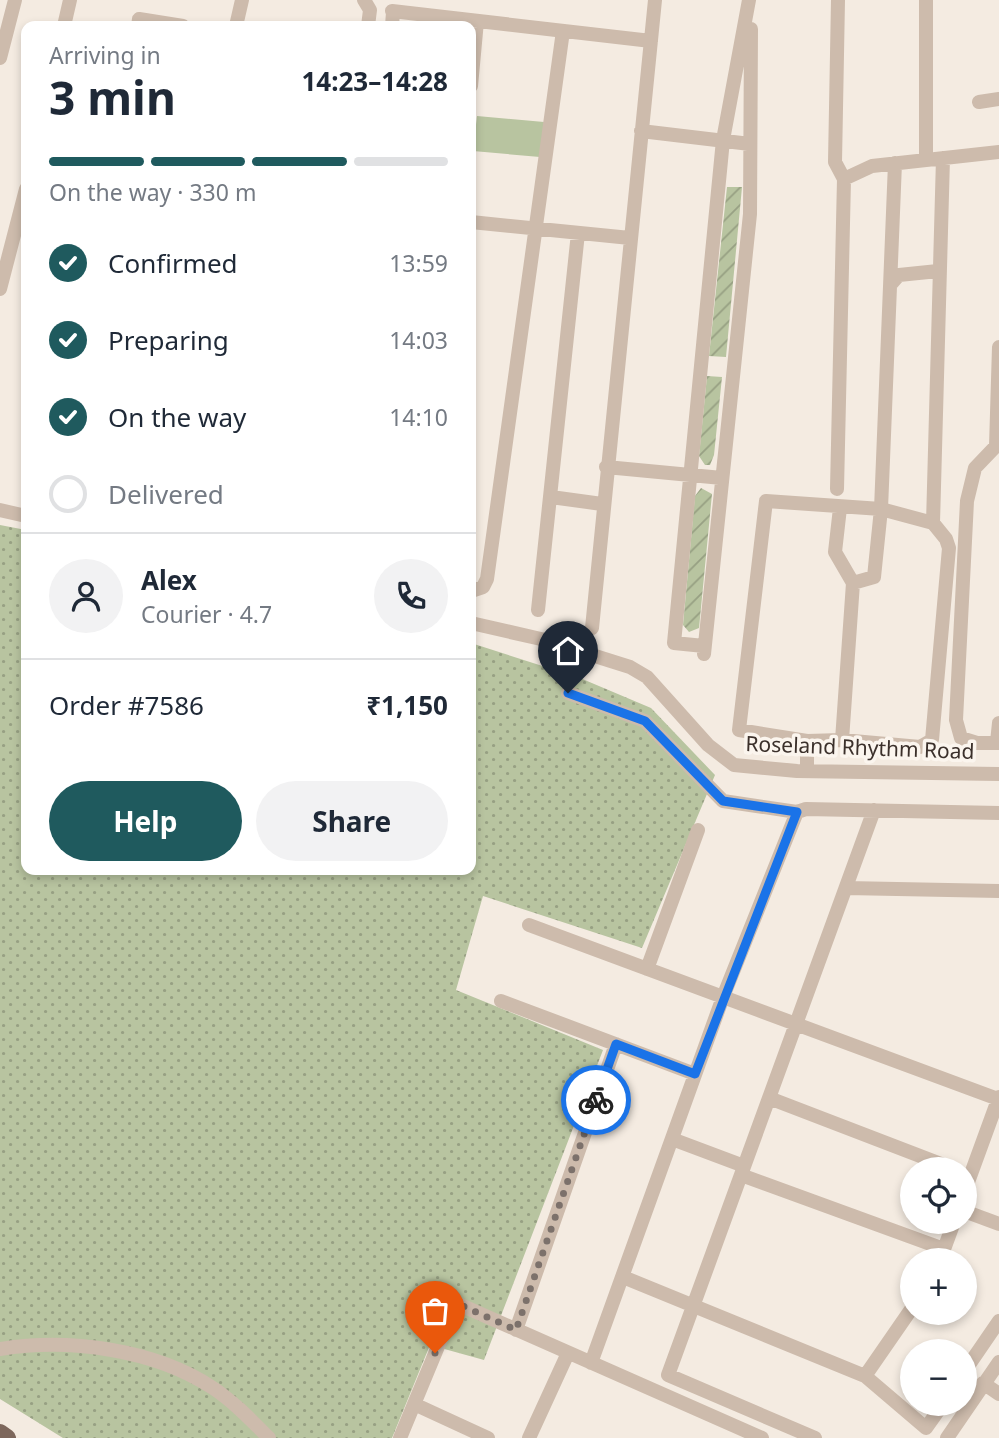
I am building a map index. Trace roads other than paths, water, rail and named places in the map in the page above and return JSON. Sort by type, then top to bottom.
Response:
[{"type":"main road","points":[[0,1433],[7,1438]]},
{"type":"street","points":[[0,58],[15,0]]},
{"type":"street","points":[[65,21],[70,0]]},
{"type":"street","points":[[237,21],[242,0]]},
{"type":"street","points":[[363,0],[370,10],[369,21]]},
{"type":"street","points":[[435,16],[436,0]]},
{"type":"street","points":[[592,628],[602,504],[655,0]]},
{"type":"street","points":[[750,0],[750,214],[704,650],[674,643],[723,140],[750,0]]},
{"type":"street","points":[[837,489],[844,179],[835,162],[838,0]]},
{"type":"street","points":[[926,0],[926,160]]},
{"type":"street","points":[[392,16],[435,16],[651,41]]},
{"type":"street","points":[[476,33],[477,22]]},
{"type":"street","points":[[476,590],[483,587],[487,579],[563,31]]},
{"type":"street","points":[[979,102],[999,99]]},
{"type":"street","points":[[641,131],[750,144]]},
{"type":"street","points":[[844,179],[872,166],[999,152]]},
{"type":"street","points":[[933,523],[943,158]]},
{"type":"street","points":[[853,583],[874,577],[881,509],[895,163]]},
{"type":"street","points":[[0,289],[21,213]]},
{"type":"street","points":[[476,222],[630,237]]},
{"type":"street","points":[[538,610],[578,233]]},
{"type":"street","points":[[892,283],[899,275],[938,271]]},
{"type":"street","points":[[999,347],[998,447],[975,468],[968,487],[956,720],[961,738],[977,743],[998,743],[999,723]]},
{"type":"street","points":[[606,467],[722,478]]},
{"type":"street","points":[[551,497],[602,504]]},
{"type":"street","points":[[766,501],[881,509],[933,523],[946,539],[949,548],[932,740],[920,747],[842,740],[807,741],[739,730],[766,501]]},
{"type":"street","points":[[840,508],[835,552],[853,583],[842,740]]},
{"type":"street","points":[[0,510],[21,515]]},
{"type":"street","name":"Roseland Rhythm Road","points":[[476,624],[541,639],[630,667],[647,677],[708,745],[734,765],[807,771],[999,774]]},
{"type":"street","points":[[568,693],[645,721],[723,801],[797,812],[806,809],[999,813]]},
{"type":"street","points":[[807,741],[807,771]]},
{"type":"street","points":[[815,1438],[668,1375],[874,810]]},
{"type":"street","points":[[591,1363],[723,997],[797,812]]},
{"type":"street","points":[[647,969],[698,831]]},
{"type":"street","points":[[846,887],[999,891]]},
{"type":"street","points":[[529,925],[999,1098],[974,1157]]},
{"type":"street","points":[[501,1001],[695,1074]]},
{"type":"street","points":[[516,1330],[616,1044]]},
{"type":"street","points":[[769,1098],[923,1157]]},
{"type":"street","points":[[672,1139],[925,1248]]},
{"type":"street","points":[[977,1216],[999,1224]]},
{"type":"street","points":[[623,1276],[865,1376],[900,1406]]},
{"type":"street","points":[[400,1438],[456,1303],[762,1438]]},
{"type":"street","points":[[977,1353],[999,1321]]},
{"type":"street","points":[[865,1376],[900,1325]]},
{"type":"street","points":[[0,1349],[27,1345],[106,1349],[179,1370],[213,1388],[269,1438]]},
{"type":"street","points":[[529,1438],[568,1353]]},
{"type":"street","points":[[947,1438],[999,1362]]},
{"type":"street","points":[[983,1383],[999,1394]]},
{"type":"street","points":[[414,1404],[488,1438]]},
{"type":"street","points":[[912,1416],[926,1428],[934,1416]]}]
